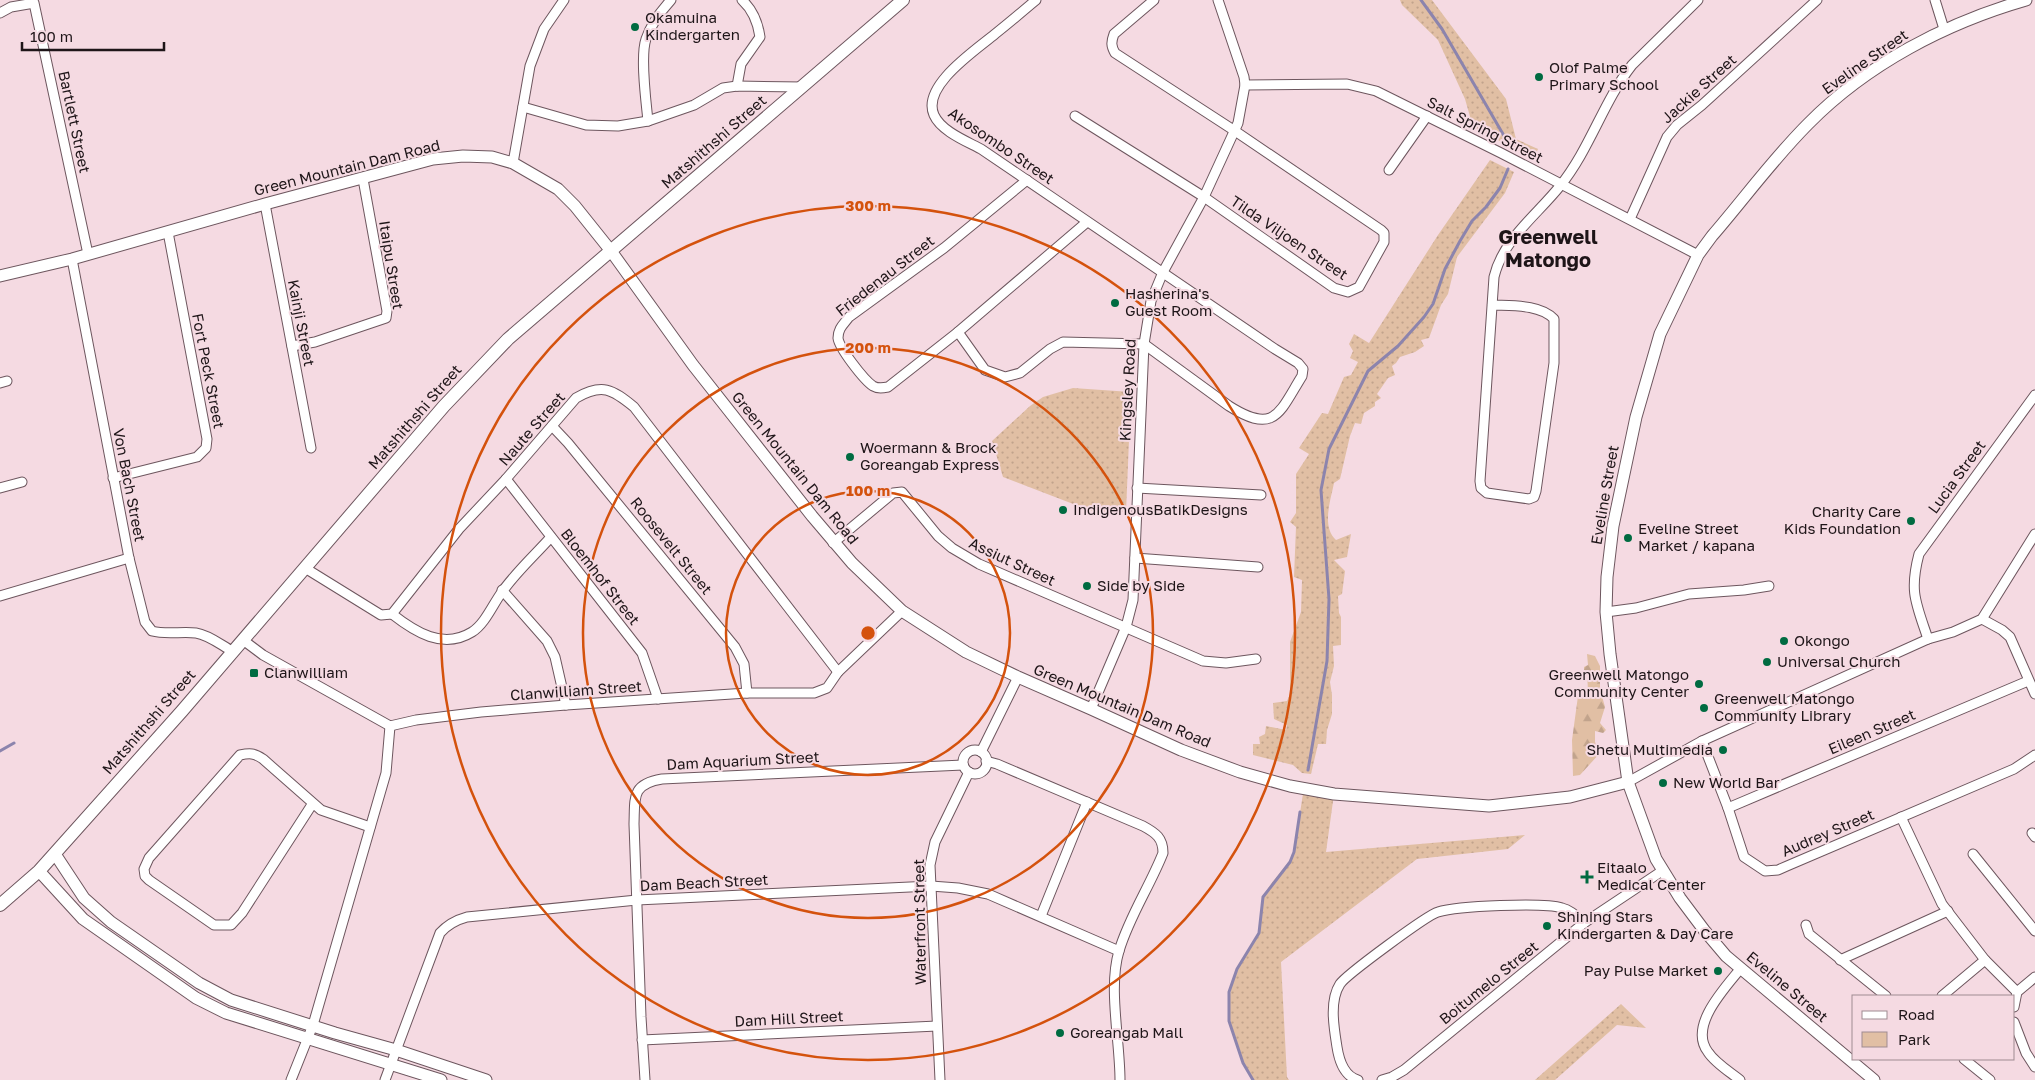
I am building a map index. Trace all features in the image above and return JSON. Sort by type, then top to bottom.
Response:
[{"type":"main road","name":"Matshithshi Street","points":[[0,905],[39,871],[182,711],[444,406],[508,339],[903,0]]},
{"type":"street","points":[[513,163],[530,66],[544,29],[564,0]]},
{"type":"street","points":[[648,121],[645,84],[645,41],[650,27],[672,0]]},
{"type":"street","points":[[737,86],[741,64],[760,37],[753,12],[742,0]]},
{"type":"street","name":"Akosombo Street","points":[[1036,0],[954,67],[934,95],[932,105],[935,117],[948,130],[1027,180],[1298,363],[1303,369],[1302,376],[1276,415],[1269,420],[1257,420],[1243,415],[1229,406],[1144,344]]},
{"type":"street","name":"Tilda Viljoen Street","points":[[1075,116],[1204,197],[1341,292],[1348,292],[1360,287],[1384,242],[1384,234],[1381,230],[1235,131],[1115,53],[1111,47],[1114,34],[1154,0]]},
{"type":"street","name":"Kingsley Road","points":[[1092,708],[1126,627],[1133,600],[1144,344],[1149,308],[1163,272],[1204,197],[1235,131],[1240,115],[1245,85],[1218,0]]},
{"type":"street","points":[[1492,305],[1539,310],[1548,313],[1554,319],[1552,381],[1536,491],[1534,497],[1529,499],[1486,493],[1481,488],[1481,456],[1494,277],[1500,255],[1562,184],[1623,77],[1632,65],[1698,0]]},
{"type":"street","name":"Jackie Street","points":[[1630,219],[1667,137],[1677,125],[1702,105],[1817,0]]},
{"type":"street","points":[[1935,0],[1944,29]]},
{"type":"street","name":"Eveline Street","points":[[1874,1080],[1726,956],[1704,930],[1662,871],[1647,836],[1628,782],[1606,612],[1607,577],[1613,526],[1641,396],[1660,334],[1698,255],[1768,168],[1809,123],[1863,78],[1944,29],[1985,12],[2026,0]]},
{"type":"street","name":"Bartlett Street","points":[[0,13],[11,7],[34,3],[88,254]]},
{"type":"street","name":"Salt Spring Street","points":[[1245,85],[1347,84],[1376,91],[1562,184],[1698,255]]},
{"type":"street","points":[[523,107],[586,125],[618,126],[648,121],[694,104],[723,88],[737,86],[803,86]]},
{"type":"street","points":[[1389,170],[1427,116]]},
{"type":"street","name":"Green Mountain Dam Road","points":[[0,276],[88,254],[433,160],[463,156],[492,157],[513,163],[558,189],[575,206],[611,251],[693,365],[852,563],[902,610],[966,652],[1181,750],[1232,769],[1290,786],[1334,794],[1489,806],[1570,797],[1628,782]]},
{"type":"street","name":"Itaipu Street","points":[[292,346],[315,342],[386,318],[387,311],[363,179]]},
{"type":"street","name":"Friedenau Street","points":[[1027,180],[944,248],[849,317],[839,329],[838,340],[846,354],[871,385],[881,388],[888,387],[958,332],[1087,222]]},
{"type":"street","name":"Kainji Street","points":[[266,204],[311,448]]},
{"type":"street","name":"Fort Peck Street","points":[[114,478],[197,456],[206,448],[207,438],[168,232]]},
{"type":"street","name":"Von Bach Street","points":[[72,258],[129,558],[145,622],[152,631],[175,634],[197,633],[232,651]]},
{"type":"street","points":[[958,332],[985,370],[1005,378],[1020,373],[1050,349],[1063,342],[1144,344]]},
{"type":"street","name":"Naute Street","points":[[392,614],[459,529],[506,479],[576,398],[590,390],[608,390],[621,396],[634,407],[838,672]]},
{"type":"street","name":"Lucia Street","points":[[1928,639],[1914,595],[1914,575],[1920,554],[2035,395]]},
{"type":"street","name":"Roosevelt Street","points":[[552,426],[574,450],[735,647],[744,664],[747,693]]},
{"type":"street","name":"Bloemhof Street","points":[[506,479],[642,653],[658,699]]},
{"type":"street","points":[[0,488],[22,482]]},
{"type":"street","points":[[1137,488],[1260,495]]},
{"type":"street","name":"Assiut Street","points":[[834,542],[893,493],[902,492],[938,536],[952,548],[979,564],[1101,619],[1126,627]]},
{"type":"street","points":[[1628,782],[1702,741],[1928,639],[1953,632],[1982,619],[2035,534]]},
{"type":"street","points":[[305,568],[381,615],[392,614],[410,628],[430,638],[445,640],[473,632],[502,590],[551,537]]},
{"type":"street","points":[[0,596],[129,558]]},
{"type":"street","points":[[1135,558],[1258,567]]},
{"type":"street","points":[[1606,612],[1646,606],[1689,594],[1770,586]]},
{"type":"street","points":[[502,590],[547,641],[555,657],[566,705]]},
{"type":"street","name":"Clanwilliam Street","points":[[390,726],[416,720],[481,712],[566,705],[747,693],[814,693],[827,688],[838,672],[902,610]]},
{"type":"street","points":[[1982,619],[2002,630],[2010,637],[2035,694]]},
{"type":"street","points":[[1126,627],[1157,643],[1203,661],[1226,663],[1256,658]]},
{"type":"street","points":[[243,640],[263,655],[390,726],[386,773],[313,1025],[291,1080]]},
{"type":"street","points":[[1018,677],[981,752],[986,761],[1087,802],[1153,832],[1160,837],[1163,844],[1163,853],[1119,951],[1116,967],[1115,992],[1120,1080]]},
{"type":"street","name":"Eileen Street","points":[[1728,808],[2028,681]]},
{"type":"street","name":"Audrey Street","points":[[1702,741],[1728,808],[1744,857],[1765,871],[1778,870],[2014,769],[2035,755]]},
{"type":"street","name":"Waterfront Street","points":[[940,1080],[930,865],[935,842],[966,769],[964,757],[969,752],[981,752]]},
{"type":"street","points":[[313,803],[242,913],[231,924],[214,925],[156,886],[145,876],[144,870],[149,858],[240,755],[256,754],[313,803],[321,810],[370,826]]},
{"type":"street","points":[[966,769],[975,774],[982,771],[986,761]]},
{"type":"street","name":"Dam Aquarium Street","points":[[645,1080],[637,900],[635,797],[640,786],[650,781],[690,777],[966,769]]},
{"type":"street","points":[[1041,916],[1087,802]]},
{"type":"street","points":[[1901,817],[1933,887],[1948,911],[1985,960],[2017,992]]},
{"type":"street","points":[[54,854],[84,898],[111,922],[200,983],[231,1000],[396,1050],[486,1080]]},
{"type":"street","points":[[1973,854],[2035,931]]},
{"type":"street","points":[[39,871],[83,919],[196,998],[226,1013],[392,1063],[441,1080]]},
{"type":"street","name":"Boitumelo Street","points":[[1382,1080],[1404,1070],[1584,923],[1662,871]]},
{"type":"street","name":"Dam Beach Street","points":[[385,1080],[440,933],[455,920],[468,917],[637,900],[931,886],[958,888],[988,894],[1119,951]]},
{"type":"street","points":[[1358,1080],[1355,1080],[1342,1068],[1337,1048],[1334,1000],[1340,983],[1419,923],[1435,913],[1456,908],[1554,906],[1572,913],[1584,923]]},
{"type":"street","points":[[1840,960],[1948,911]]},
{"type":"street","points":[[1806,925],[1809,934],[1885,995]]},
{"type":"street","points":[[1943,995],[1985,960]]},
{"type":"street","points":[[1740,1080],[1708,1054],[1701,1038],[1703,1025],[1713,1004],[1741,968]]},
{"type":"street","points":[[2015,1001],[2017,992],[2035,976]]},
{"type":"street","points":[[2015,1025],[2026,1053],[2035,1068]]},
{"type":"street","name":"Dam Hill Street","points":[[642,1040],[937,1026]]},
{"type":"street","points":[[1965,1060],[1990,1080]]},
{"type":"green space","points":[[1400,0],[1432,0],[1506,99],[1516,139],[1538,149],[1534,159],[1473,127],[1465,99],[1438,40],[1402,5]]},
{"type":"green space","points":[[1490,160],[1514,172],[1505,193],[1457,257],[1448,294],[1441,305],[1429,338],[1421,340],[1424,346],[1415,352],[1400,357],[1392,366],[1395,375],[1388,378],[1377,394],[1381,398],[1375,402],[1375,406],[1364,413],[1361,424],[1355,423],[1340,479],[1334,483],[1328,513],[1331,534],[1336,540],[1351,534],[1347,557],[1334,560],[1345,571],[1342,594],[1338,596],[1341,617],[1341,645],[1333,646],[1334,666],[1330,682],[1332,714],[1327,730],[1326,744],[1318,744],[1311,774],[1302,773],[1293,765],[1253,755],[1253,744],[1260,744],[1259,737],[1265,734],[1266,726],[1286,730],[1287,725],[1274,719],[1273,703],[1287,701],[1290,694],[1290,642],[1301,612],[1302,580],[1294,577],[1296,527],[1290,522],[1296,513],[1296,474],[1309,454],[1299,448],[1322,413],[1328,414],[1344,377],[1351,375],[1358,362],[1350,358],[1353,351],[1349,344],[1354,334],[1369,343],[1438,235]]},
{"type":"green space","points":[[1073,388],[1131,392],[1126,512],[1094,512],[1003,477],[992,441],[1030,406],[1043,397]]},
{"type":"green space","points":[[1587,654],[1595,656],[1600,666],[1600,689],[1605,707],[1600,723],[1606,730],[1603,733],[1595,731],[1595,742],[1600,753],[1580,775],[1573,776],[1572,740],[1578,696],[1582,690],[1588,690],[1587,674],[1584,671],[1584,667],[1588,665]]},
{"type":"green space","points":[[1304,787],[1334,794],[1326,852],[1525,835],[1508,849],[1417,859],[1281,962],[1287,1077],[1289,1080],[1253,1080],[1240,1054],[1231,1027],[1229,1013],[1232,985],[1237,971],[1258,934],[1264,896],[1294,852]]},
{"type":"green space","points":[[1621,1004],[1646,1028],[1617,1025],[1555,1080],[1535,1080]]},
{"type":"waterway","points":[[1421,0],[1442,29],[1507,141]]},
{"type":"waterway","points":[[1308,770],[1327,661],[1329,599],[1321,490],[1329,449],[1368,371],[1398,346],[1433,304],[1445,269],[1460,241],[1472,221],[1486,207],[1500,188],[1508,169]]},
{"type":"waterway","points":[[0,751],[14,743]]},
{"type":"waterway","points":[[1253,1080],[1243,1063],[1229,1021],[1229,992],[1237,969],[1259,933],[1263,897],[1290,862],[1294,852],[1300,812]]},
{"type":"place","name":"Okamuina Kindergarten","points":[[635,27]]},
{"type":"place","name":"Olof Palme Primary School","points":[[1539,77]]},
{"type":"place","name":"Hasherina's Guest Room","points":[[1115,303]]},
{"type":"place","name":"Woermann & Brock Goreangab Express","points":[[850,457]]},
{"type":"place","name":"IndigenousBatikDesigns","points":[[1063,510]]},
{"type":"place","name":"Charity Care Kids Foundation","points":[[1911,521]]},
{"type":"place","name":"Eveline Street Market / kapana","points":[[1628,538]]},
{"type":"place","name":"Side by Side","points":[[1087,586]]},
{"type":"place","name":"Okongo","points":[[1784,641]]},
{"type":"place","name":"Universal Church","points":[[1767,662]]},
{"type":"place","name":"Clanwilliam","points":[[254,673]]},
{"type":"place","name":"Greenwell Matongo Community Center","points":[[1699,684]]},
{"type":"place","name":"Greenwell Matongo Community Library","points":[[1704,708]]},
{"type":"place","name":"Shetu Multimedia","points":[[1723,750]]},
{"type":"place","name":"New World Bar","points":[[1663,783]]},
{"type":"place","name":"Eitaalo Medical Center","points":[[1587,877]]},
{"type":"place","name":"Shining Stars Kindergarten & Day Care","points":[[1547,926]]},
{"type":"place","name":"Pay Pulse Market","points":[[1718,971]]},
{"type":"place","name":"Goreangab Mall","points":[[1060,1033]]},
{"type":"district","name":"Greenwell Matongo","points":[[1548,248]]}]
